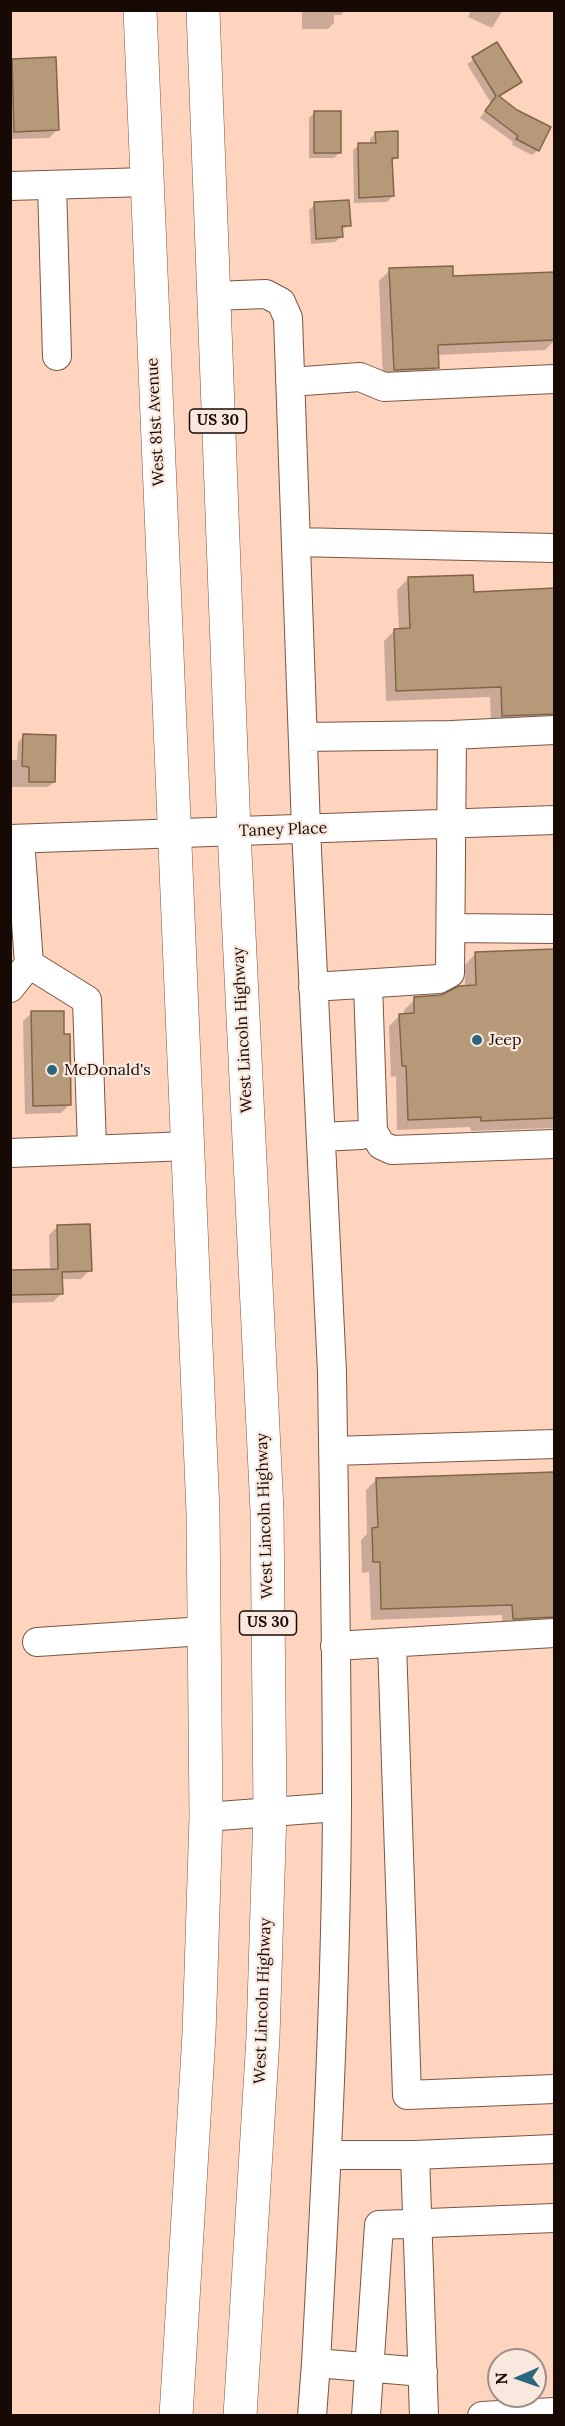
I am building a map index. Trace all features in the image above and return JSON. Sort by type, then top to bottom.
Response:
[{"type":"main road","name":"West 81st Avenue","points":[[141,10],[176,833]]},
{"type":"main road","name":"US 30","points":[[203,10],[234,831]]},
{"type":"main road","name":"West Lincoln Highway","points":[[234,831],[267,1511],[270,1810],[263,2037],[240,2415]]},
{"type":"main road","points":[[176,833],[203,1512],[206,1817],[198,2046],[176,2415]]},
{"type":"street","points":[[10,186],[147,182]]},
{"type":"street","points":[[52,185],[57,356]]},
{"type":"street","points":[[213,296],[266,294],[281,302],[288,318],[306,829],[333,1451],[337,1807],[327,2155],[312,2415]]},
{"type":"street","points":[[290,382],[360,377],[384,387],[555,379]]},
{"type":"street","points":[[296,542],[555,548]]},
{"type":"street","points":[[303,737],[452,735],[555,730]]},
{"type":"street","points":[[314,987],[439,979],[450,973],[452,735]]},
{"type":"street","name":"Taney Place","points":[[15,839],[555,820]]},
{"type":"street","points":[[10,988],[29,964],[15,839]]},
{"type":"street","points":[[451,928],[555,929]]},
{"type":"street","points":[[29,964],[87,1000],[92,1148]]},
{"type":"street","points":[[368,984],[373,1131],[381,1145],[392,1150],[555,1144]]},
{"type":"street","points":[[321,1137],[361,1135],[373,1131]]},
{"type":"street","points":[[10,1153],[188,1146]]},
{"type":"street","points":[[333,1451],[555,1444]]},
{"type":"street","points":[[37,1642],[204,1631]]},
{"type":"street","points":[[335,1646],[555,1633]]},
{"type":"street","points":[[392,1643],[406,2095],[555,2089]]},
{"type":"street","points":[[206,1817],[270,1810],[337,1807]]},
{"type":"street","points":[[327,2155],[416,2156],[555,2149]]},
{"type":"street","points":[[416,2156],[424,2415]]},
{"type":"street","points":[[366,2415],[379,2225],[555,2218]]},
{"type":"street","points":[[316,2363],[423,2372]]},
{"type":"street","points":[[482,2415],[555,2412]]},
{"type":"building","points":[[497,42],[522,82],[499,96],[517,110],[551,127],[539,151],[516,139],[518,136],[485,111],[496,96],[472,57]]},
{"type":"building","points":[[56,57],[59,130],[14,132],[12,59]]},
{"type":"building","points":[[314,111],[341,111],[341,153],[314,153]]},
{"type":"building","points":[[398,131],[398,158],[392,158],[394,196],[359,198],[358,143],[376,143],[375,132]]},
{"type":"building","points":[[349,200],[351,226],[342,226],[343,237],[316,239],[314,202]]},
{"type":"building","points":[[453,266],[453,276],[555,272],[555,340],[438,345],[439,368],[394,370],[389,268]]},
{"type":"building","points":[[473,575],[474,592],[555,588],[555,714],[502,716],[501,687],[396,691],[394,629],[410,628],[408,577]]},
{"type":"building","points":[[23,734],[56,735],[55,782],[29,782],[29,767],[22,766]]},
{"type":"building","name":"Jeep","points":[[555,949],[555,1118],[481,1121],[481,1117],[408,1120],[406,1066],[402,1066],[399,1014],[414,1013],[414,997],[441,995],[459,986],[476,985],[475,952]]},
{"type":"building","name":"McDonald's","points":[[31,1011],[64,1011],[64,1034],[70,1034],[71,1105],[33,1106]]},
{"type":"building","points":[[90,1224],[92,1271],[62,1272],[63,1294],[10,1295],[10,1270],[58,1269],[57,1225]]},
{"type":"building","points":[[555,1472],[555,1617],[513,1619],[512,1605],[381,1609],[380,1562],[373,1562],[372,1528],[378,1527],[376,1478]]},
{"type":"place","name":"Jeep","points":[[477,1040]]},
{"type":"place","name":"McDonald's","points":[[52,1070]]}]
